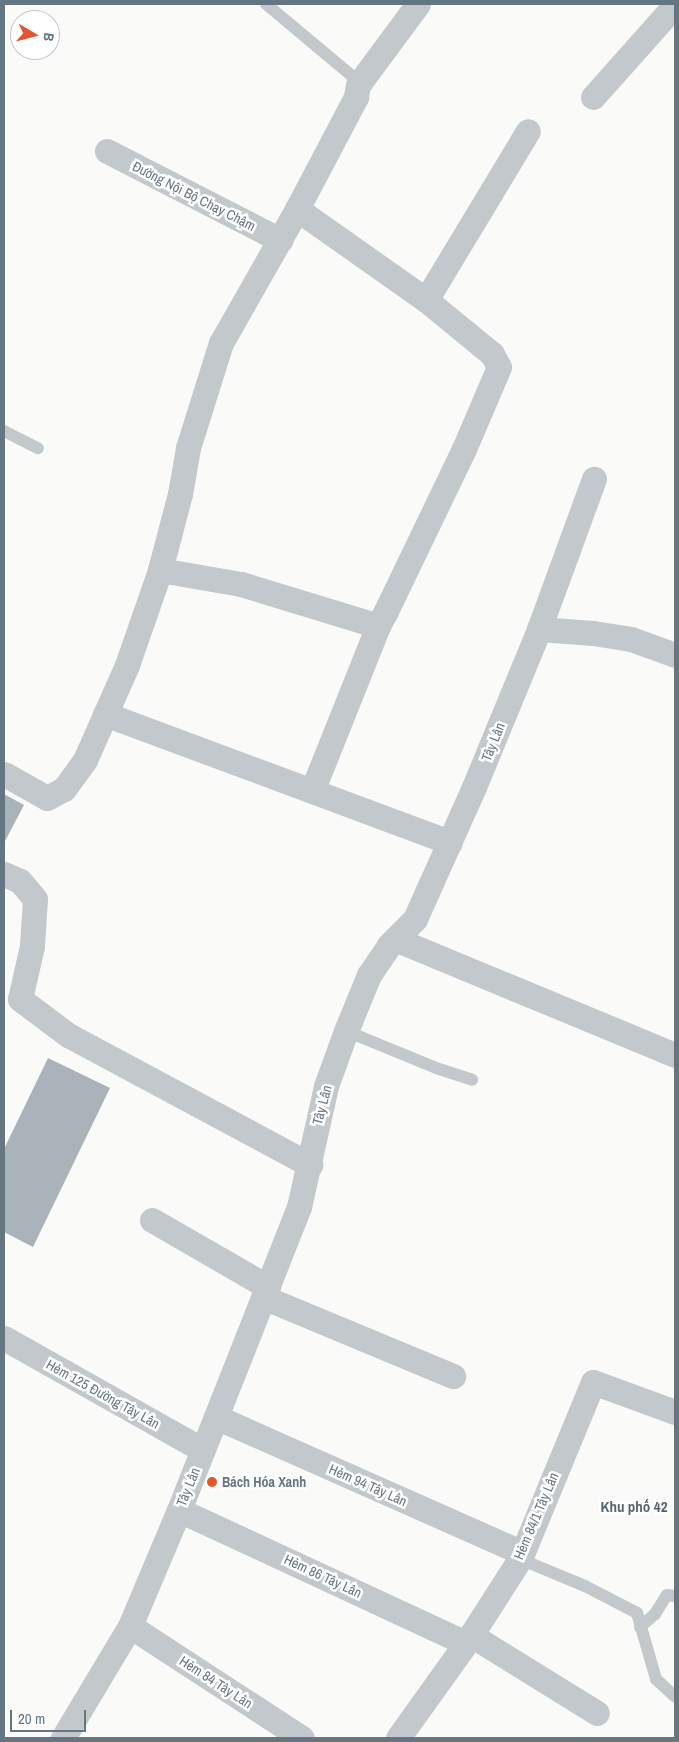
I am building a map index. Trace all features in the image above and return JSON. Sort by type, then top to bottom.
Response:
[{"type":"street","points":[[4,774],[47,798],[64,789],[85,760],[127,665],[160,570],[180,494],[188,448],[221,343],[298,209],[356,97],[358,85],[418,4]]},
{"type":"street","points":[[593,97],[675,5]]},
{"type":"street","points":[[426,300],[528,131]]},
{"type":"street","name":"Đường Nội Bộ Chạy Chậm","points":[[107,151],[280,240]]},
{"type":"street","points":[[298,209],[426,300],[492,354],[499,367],[464,449],[378,626],[312,791]]},
{"type":"street","name":"Tây Lân","points":[[63,1738],[130,1626],[179,1510],[299,1207],[310,1165],[313,1139],[326,1086],[346,1031],[369,975],[395,939],[415,919],[450,842],[538,629],[594,479]]},
{"type":"street","points":[[160,570],[240,584],[378,626]]},
{"type":"street","points":[[538,629],[593,633],[631,639],[675,655]]},
{"type":"street","points":[[105,714],[450,842]]},
{"type":"street","points":[[4,874],[20,881],[35,899],[32,946],[12,994],[68,1034],[310,1165]]},
{"type":"street","points":[[395,939],[675,1055]]},
{"type":"street","points":[[152,1220],[265,1292],[453,1376]]},
{"type":"street","name":"Hẻm 125 Đường Tây Lân","points":[[4,1338],[203,1450]]},
{"type":"street","name":"Hẻm 84/1 Tây Lân","points":[[398,1738],[468,1639],[520,1556],[593,1382],[675,1412]]},
{"type":"street","name":"Hẻm 94 Tây Lân","points":[[216,1417],[520,1556]]},
{"type":"street","name":"Hẻm 86 Tây Lân","points":[[179,1510],[468,1639],[597,1713]]},
{"type":"street","name":"Hẻm 84 Tây Lân","points":[[130,1626],[302,1738]]},
{"type":"lane","points":[[266,4],[352,76],[358,85]]},
{"type":"lane","points":[[4,431],[38,448]]},
{"type":"lane","points":[[346,1031],[436,1068],[472,1080]]},
{"type":"lane","points":[[520,1556],[637,1613],[656,1679],[675,1697]]},
{"type":"lane","points":[[640,1627],[655,1614],[667,1594],[675,1596]]},
{"type":"building","points":[[4,794],[24,805],[4,843]]},
{"type":"building","points":[[48,1058],[110,1088],[33,1247],[4,1232],[4,1149]]},
{"type":"place","name":"Bách Hóa Xanh","points":[[212,1482]]},
{"type":"district","name":"Khu phố 42","points":[[634,1507]]}]
